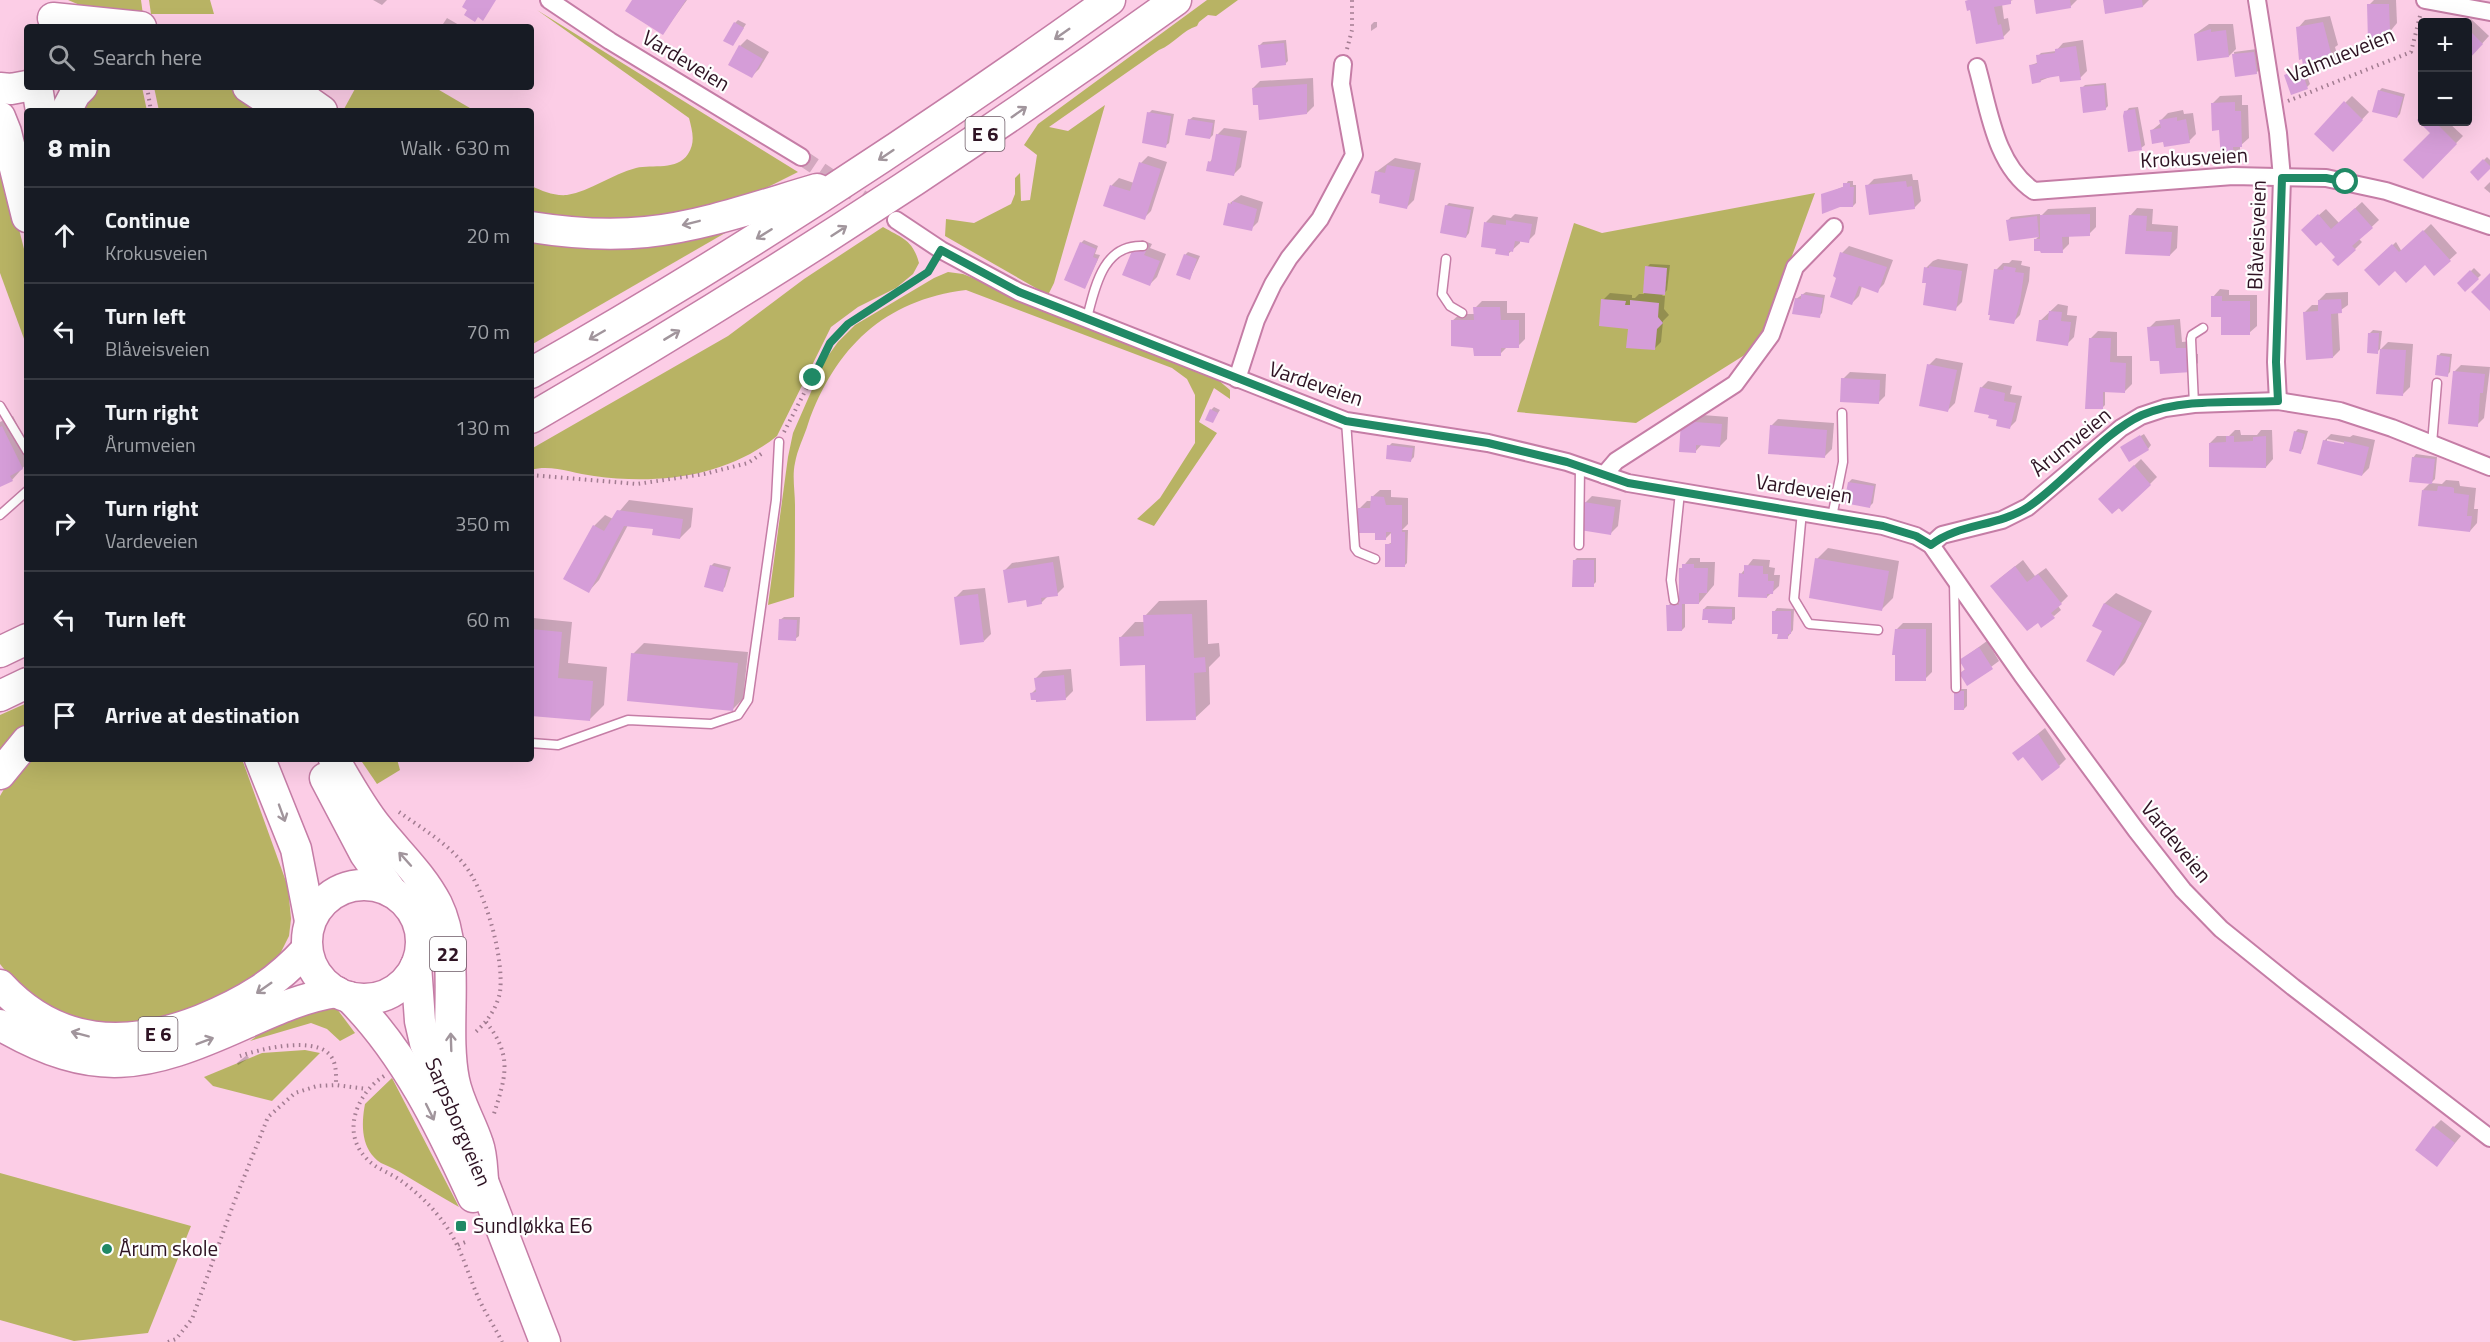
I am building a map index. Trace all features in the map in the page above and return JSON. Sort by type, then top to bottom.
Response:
[{"type":"highway","name":"E 6","points":[[534,372],[680,287],[849,180],[1110,0]]},
{"type":"highway","name":"E 6","points":[[534,416],[697,321],[890,198],[1006,120],[1176,0]]},
{"type":"highway","points":[[48,15],[118,24]]},
{"type":"highway","points":[[0,88],[24,87]]},
{"type":"highway","points":[[38,90],[40,108]]},
{"type":"highway","points":[[68,108],[79,90]]},
{"type":"highway","points":[[252,90],[280,108]]},
{"type":"highway","points":[[292,90],[318,108]]},
{"type":"highway","points":[[0,117],[6,132],[24,205]]},
{"type":"highway","name":"E 6","points":[[534,227],[588,234],[646,232],[733,213],[849,180]]},
{"type":"highway","points":[[0,652],[24,640]]},
{"type":"highway","points":[[0,696],[24,684]]},
{"type":"highway","points":[[0,774],[24,745]]},
{"type":"highway","points":[[261,762],[296,849],[317,974],[343,995]]},
{"type":"highway","name":"22","points":[[316,762],[345,821],[365,854],[392,892],[405,902],[415,916],[420,932],[421,949],[416,965],[407,979],[395,990],[365,999],[343,995]]},
{"type":"highway","name":"22","points":[[336,762],[358,801],[429,889],[442,916],[449,957],[454,1079],[459,1099],[479,1146],[483,1180]]},
{"type":"highway","points":[[309,935],[318,907],[330,895],[360,884],[376,886],[392,892]]},
{"type":"highway","name":"E 6","points":[[0,985],[24,1008],[51,1024],[82,1036],[110,1040],[144,1037],[177,1029],[248,999],[286,971],[309,935]]},
{"type":"highway","name":"Sarpsborgveien","points":[[416,965],[420,1021],[425,1042],[483,1180],[545,1342]]},
{"type":"highway","name":"E 6","points":[[0,1025],[33,1044],[66,1056],[95,1062],[137,1062],[200,1043],[315,996],[343,995]]},
{"type":"highway","name":"Sarpsborgveien","points":[[343,995],[371,1019],[413,1077],[472,1195],[529,1342]]},
{"type":"street","name":"Vardeveien","points":[[549,0],[610,41],[801,157]]},
{"type":"street","name":"Blåveisveien","points":[[2257,0],[2282,178],[2276,362],[2278,401]]},
{"type":"street","points":[[2423,5],[2489,8]]},
{"type":"street","points":[[1237,379],[1256,320],[1273,284],[1289,258],[1320,219],[1354,155],[1341,84],[1343,64]]},
{"type":"street","name":"Krokusveien","points":[[1977,67],[2000,146],[2008,165],[2021,183],[2034,191],[2233,176],[2326,178],[2386,191],[2490,226]]},
{"type":"street","name":"Vardeveien","points":[[896,220],[941,250],[1019,292],[1346,421],[1488,443],[1580,467],[1628,483],[1802,511],[1883,526],[1916,536],[1931,545],[2022,675],[2136,831],[2183,890],[2221,928],[2275,972],[2490,1138]]},
{"type":"street","points":[[1604,475],[1616,461],[1735,384],[1771,335],[1795,267],[1834,227]]},
{"type":"street","name":"Årumveien","points":[[1931,545],[1942,535],[2002,520],[2028,507],[2121,428],[2141,416],[2165,408],[2194,404],[2278,401],[2340,411],[2392,428],[2490,467]]},
{"type":"lane","points":[[1088,318],[1104,267],[1123,248],[1143,246]]},
{"type":"lane","points":[[1446,259],[1442,294],[1450,306],[1462,313]]},
{"type":"lane","points":[[2194,404],[2192,334],[2203,328]]},
{"type":"lane","points":[[2432,445],[2437,384]]},
{"type":"lane","points":[[0,406],[24,447]]},
{"type":"lane","points":[[1832,517],[1843,462],[1842,413]]},
{"type":"lane","points":[[1346,421],[1355,548],[1358,552],[1376,559]]},
{"type":"lane","points":[[534,743],[558,745],[628,720],[711,724],[738,715],[748,700],[776,500],[779,442]]},
{"type":"lane","points":[[1580,467],[1580,545]]},
{"type":"lane","points":[[1674,600],[1671,580],[1680,492]]},
{"type":"lane","points":[[0,515],[24,495]]},
{"type":"lane","points":[[1802,511],[1794,599],[1809,624],[1878,630]]},
{"type":"lane","points":[[1954,578],[1956,688]]},
{"type":"path","points":[[1343,64],[1352,30],[1352,0]]},
{"type":"path","name":"Valmueveien","points":[[2273,106],[2411,52],[2423,5]]},
{"type":"path","points":[[148,90],[151,108]]},
{"type":"path","points":[[534,475],[637,484],[704,474],[748,463],[779,442],[830,343],[848,324],[928,272],[941,250]]},
{"type":"path","points":[[486,1022],[502,1047],[505,1064],[492,1121]]},
{"type":"path","points":[[240,1056],[275,1047],[320,1048],[328,1053],[333,1061],[336,1070],[336,1085]]},
{"type":"path","points":[[390,1072],[367,1089],[359,1101],[354,1117],[355,1134],[364,1156],[375,1167],[397,1178],[433,1208],[458,1245],[486,1314],[502,1342]]},
{"type":"path","points":[[168,1342],[176,1339],[192,1319],[268,1117],[295,1093],[317,1086],[336,1085],[367,1089]]},
{"type":"path","points":[[458,1245],[468,1241]]},
{"type":"shaded area","points":[[68,0],[141,0],[143,15],[89,9]]},
{"type":"shaded area","points":[[149,0],[210,0],[214,14],[151,14]]},
{"type":"shaded area","points":[[1207,0],[1238,0],[1216,16],[1208,15],[1197,26],[1049,127],[1068,131],[1105,105],[1054,283],[1048,295],[945,236],[946,219],[974,223],[1011,204],[1015,194],[1015,178],[1020,173],[1021,201],[1030,200],[1037,155],[1024,145],[1038,124]]},
{"type":"shaded area","points":[[537,10],[798,172],[750,196],[694,212],[630,223],[534,217],[534,187],[548,193],[567,195],[636,168],[678,163],[688,154],[693,140],[689,118]]},
{"type":"shaded area","points":[[90,90],[143,90],[146,108],[80,108]]},
{"type":"shaded area","points":[[155,90],[234,90],[265,108],[158,108]]},
{"type":"shaded area","points":[[354,90],[439,90],[470,108],[345,108]]},
{"type":"shaded area","points":[[0,153],[24,249],[24,339],[0,273]]},
{"type":"shaded area","points":[[1815,193],[1759,346],[1636,423],[1517,412],[1574,223],[1602,233]]},
{"type":"shaded area","points":[[739,225],[534,343],[534,237]]},
{"type":"shaded area","points":[[883,227],[910,244],[919,263],[913,274],[896,288],[858,307],[831,327],[777,436],[757,450],[714,469],[667,478],[618,479],[547,468],[534,469],[534,447],[728,336],[804,279]]},
{"type":"shaded area","points":[[948,272],[963,274],[1165,355],[1217,379],[1230,390],[1230,399],[1214,388],[1199,422],[1217,433],[1154,526],[1137,519],[1160,498],[1195,443],[1195,395],[1187,379],[1172,368],[966,290],[911,304],[866,332],[848,351],[819,397],[799,448],[794,468],[794,597],[768,605],[793,433],[825,360],[838,342],[855,325]]},
{"type":"shaded area","points":[[24,704],[24,729],[0,755],[0,715]]},
{"type":"shaded area","points":[[25,762],[243,762],[288,887],[291,919],[289,936],[277,960],[261,976],[186,1013],[156,1023],[99,1024],[69,1016],[45,1006],[15,983],[0,964],[0,796]]},
{"type":"shaded area","points":[[362,762],[398,762],[400,770],[377,784]]},
{"type":"shaded area","points":[[334,1005],[355,1033],[340,1041],[327,1029],[311,1023],[250,1041],[275,1023]]},
{"type":"shaded area","points":[[305,1050],[320,1053],[272,1101],[213,1086],[204,1077],[262,1053]]},
{"type":"shaded area","points":[[392,1078],[459,1207],[381,1163],[374,1158],[366,1144],[363,1128],[365,1104]]},
{"type":"shaded area","name":"Årum skole","points":[[0,1173],[191,1226],[148,1333],[74,1341],[0,1320]]},
{"type":"building","points":[[466,0],[496,0],[483,21],[478,17],[475,22],[464,15],[467,10],[462,7]]},
{"type":"building","points":[[632,0],[686,0],[663,35],[625,11]]},
{"type":"building","points":[[2011,0],[2011,4],[1994,7],[2004,39],[1976,44],[1970,10],[1967,11],[1965,1]]},
{"type":"building","points":[[2034,0],[2070,0],[2071,8],[2036,14]]},
{"type":"building","points":[[2103,0],[2142,0],[2143,7],[2105,14]]},
{"type":"building","points":[[2367,4],[2389,4],[2390,31],[2383,31],[2383,42],[2368,42]]},
{"type":"building","points":[[734,22],[744,28],[733,46],[723,41]]},
{"type":"building","points":[[2323,22],[2331,53],[2329,54],[2331,67],[2304,72],[2302,59],[2299,60],[2296,27]]},
{"type":"building","points":[[2211,29],[2211,32],[2226,30],[2229,57],[2197,61],[2194,34]]},
{"type":"building","points":[[2472,33],[2483,44],[2472,56]]},
{"type":"building","points":[[1284,43],[1286,65],[1261,68],[1258,45]]},
{"type":"building","points":[[739,45],[763,59],[752,78],[728,65]]},
{"type":"building","points":[[2076,46],[2081,80],[2060,82],[2059,76],[2040,79],[2041,82],[2032,84],[2029,65],[2037,64],[2036,55],[2055,53],[2055,49]]},
{"type":"building","points":[[2254,52],[2257,74],[2235,77],[2232,54]]},
{"type":"building","points":[[2301,69],[2308,89],[2291,95],[2284,75]]},
{"type":"building","points":[[1307,84],[1307,114],[1259,120],[1258,105],[1253,105],[1252,88]]},
{"type":"building","points":[[2104,85],[2106,110],[2083,113],[2080,87]]},
{"type":"building","points":[[2378,90],[2403,97],[2397,118],[2372,112]]},
{"type":"building","points":[[2344,101],[2363,120],[2333,152],[2314,134]]},
{"type":"building","points":[[2235,102],[2235,111],[2241,111],[2242,147],[2233,147],[2234,159],[2221,160],[2219,130],[2212,131],[2211,103]]},
{"type":"building","points":[[2135,109],[2142,150],[2128,152],[2123,116],[2124,111]]},
{"type":"building","points":[[1147,112],[1171,116],[1166,148],[1142,143]]},
{"type":"building","points":[[2177,117],[2177,121],[2186,119],[2190,143],[2164,147],[2163,142],[2152,144],[2150,130],[2161,128],[2159,120]]},
{"type":"building","points":[[1188,119],[1213,123],[1210,139],[1185,135]]},
{"type":"building","points":[[2423,126],[2439,126],[2457,144],[2423,179],[2403,160],[2430,133]]},
{"type":"building","points":[[1216,134],[1241,138],[1234,176],[1206,171],[1208,161],[1211,162]]},
{"type":"building","points":[[2483,159],[2490,169],[2478,181],[2470,172]]},
{"type":"building","points":[[1139,162],[1161,169],[1145,220],[1103,206],[1110,185],[1130,191]]},
{"type":"building","points":[[1387,165],[1415,170],[1407,209],[1379,203],[1380,195],[1371,193],[1375,171],[1385,173]]},
{"type":"building","points":[[1906,181],[1907,187],[1912,186],[1915,209],[1869,215],[1865,185]]},
{"type":"building","points":[[1843,183],[1850,183],[1850,187],[1854,187],[1853,207],[1840,207],[1822,214],[1821,194],[1843,187]]},
{"type":"building","points":[[1232,201],[1257,209],[1252,231],[1223,225],[1228,203],[1232,204]]},
{"type":"building","points":[[1445,205],[1471,210],[1466,238],[1440,233]]},
{"type":"building","points":[[2355,208],[2373,228],[2352,246],[2356,250],[2338,266],[2332,260],[2335,257],[2321,242],[2316,246],[2301,230],[2318,214],[2331,229]]},
{"type":"building","points":[[2090,214],[2090,236],[2062,237],[2063,253],[2034,251],[2034,239],[2040,239],[2040,215]]},
{"type":"building","points":[[2129,215],[2147,216],[2146,231],[2172,232],[2170,256],[2125,254]]},
{"type":"building","points":[[2037,216],[2039,237],[2009,241],[2006,220]]},
{"type":"building","points":[[1506,220],[1532,224],[1529,243],[1515,241],[1513,252],[1509,251],[1509,256],[1495,254],[1496,249],[1481,247],[1484,222],[1506,225]]},
{"type":"building","points":[[2423,230],[2451,261],[2434,276],[2425,265],[2406,283],[2395,271],[2379,286],[2364,270],[2392,244],[2399,252]]},
{"type":"building","points":[[1080,242],[1096,249],[1093,257],[1098,259],[1085,289],[1064,280]]},
{"type":"building","points":[[1134,246],[1146,251],[1144,255],[1160,261],[1150,286],[1122,275]]},
{"type":"building","points":[[1840,252],[1887,267],[1878,293],[1859,286],[1852,305],[1830,297]]},
{"type":"building","points":[[1184,254],[1197,259],[1190,280],[1176,275]]},
{"type":"building","points":[[1645,266],[1667,268],[1665,295],[1643,293]]},
{"type":"building","points":[[1929,266],[1962,271],[1956,311],[1923,305],[1926,283],[1922,283],[1924,267],[1929,268]]},
{"type":"building","points":[[2004,266],[2016,268],[2015,272],[2024,273],[2020,303],[2014,324],[1989,320],[1990,315],[1988,315],[1994,269],[2003,270]]},
{"type":"building","points":[[2470,270],[2479,279],[2465,292],[2457,283]]},
{"type":"building","points":[[2490,273],[2490,311],[2471,292]]},
{"type":"building","points":[[1801,294],[1823,298],[1820,318],[1792,314],[1795,298],[1801,299]]},
{"type":"building","points":[[2211,296],[2222,296],[2222,301],[2250,301],[2250,335],[2221,335],[2221,317],[2211,317]]},
{"type":"building","points":[[1601,299],[1626,301],[1625,305],[1630,305],[1630,300],[1659,303],[1658,317],[1663,323],[1657,329],[1655,350],[1626,348],[1628,329],[1599,326]]},
{"type":"building","points":[[2341,299],[2342,313],[2331,314],[2333,358],[2306,360],[2303,312],[2318,311],[2318,300]]},
{"type":"building","points":[[1473,307],[1500,307],[1501,320],[1519,320],[1519,348],[1501,348],[1501,356],[1474,356],[1473,348],[1451,346],[1451,320],[1474,320]]},
{"type":"building","points":[[2049,311],[2062,312],[2061,321],[2071,322],[2068,346],[2036,341],[2039,320],[2048,320]]},
{"type":"building","points":[[2174,325],[2176,348],[2186,348],[2187,360],[2191,360],[2192,372],[2160,374],[2159,361],[2150,361],[2147,327]]},
{"type":"building","points":[[2368,333],[2379,333],[2378,354],[2367,353]]},
{"type":"building","points":[[2089,338],[2111,338],[2110,362],[2126,363],[2125,393],[2103,392],[2103,409],[2085,409]]},
{"type":"building","points":[[2380,349],[2406,350],[2403,396],[2376,394]]},
{"type":"building","points":[[2437,355],[2450,357],[2448,377],[2435,375]]},
{"type":"building","points":[[1927,364],[1957,370],[1948,412],[1919,406]]},
{"type":"building","points":[[2453,371],[2485,374],[2483,393],[2480,393],[2478,427],[2448,424]]},
{"type":"building","points":[[1841,378],[1880,380],[1879,404],[1840,402]]},
{"type":"building","points":[[1980,387],[2005,393],[2004,401],[2016,403],[2010,429],[1996,426],[1997,420],[1988,418],[1989,415],[1974,412]]},
{"type":"building","points":[[1210,409],[1218,413],[1213,423],[1205,420]]},
{"type":"building","points":[[1681,421],[1722,424],[1720,447],[1696,445],[1696,453],[1679,452]]},
{"type":"building","points":[[1770,425],[1827,430],[1825,458],[1768,454]]},
{"type":"building","points":[[2,426],[23,469],[10,476],[13,481],[0,487],[0,427]]},
{"type":"building","points":[[2294,431],[2305,434],[2301,454],[2289,451]]},
{"type":"building","points":[[2140,435],[2149,450],[2129,462],[2120,447]]},
{"type":"building","points":[[2226,436],[2234,436],[2234,442],[2253,441],[2253,437],[2266,436],[2266,468],[2209,467],[2209,443],[2226,442]]},
{"type":"building","points":[[2323,440],[2344,444],[2344,441],[2369,447],[2362,476],[2317,464]]},
{"type":"building","points":[[1387,445],[1413,448],[1411,462],[1386,459]]},
{"type":"building","points":[[2412,457],[2435,459],[2432,484],[2409,482]]},
{"type":"building","points":[[2134,465],[2151,485],[2122,512],[2119,508],[2112,514],[2098,499]]},
{"type":"building","points":[[1848,482],[1874,486],[1870,508],[1844,503]]},
{"type":"building","points":[[2438,486],[2451,487],[2454,488],[2454,493],[2469,495],[2467,516],[2472,516],[2470,532],[2418,526],[2422,490],[2437,491]]},
{"type":"building","points":[[1371,496],[1384,497],[1386,505],[1402,505],[1405,567],[1385,567],[1385,544],[1391,544],[1391,532],[1386,532],[1386,540],[1375,540],[1375,533],[1358,533],[1358,508],[1370,508]]},
{"type":"building","points":[[1584,502],[1615,507],[1611,535],[1580,530]]},
{"type":"building","points":[[617,510],[683,519],[680,539],[652,535],[653,529],[624,526],[589,593],[563,579],[593,525],[604,531]]},
{"type":"building","points":[[1815,558],[1889,571],[1882,611],[1809,598]]},
{"type":"building","points":[[1573,560],[1594,560],[1594,587],[1572,587]]},
{"type":"building","points":[[1053,562],[1058,596],[1041,598],[1042,604],[1027,607],[1026,600],[1008,603],[1003,570]]},
{"type":"building","points":[[1682,564],[1694,564],[1694,568],[1708,568],[1707,593],[1699,593],[1699,604],[1682,604],[1682,631],[1667,631],[1666,605],[1679,605],[1679,568],[1682,568]]},
{"type":"building","points":[[710,565],[728,570],[723,592],[704,587]]},
{"type":"building","points":[[1744,565],[1763,566],[1763,574],[1768,574],[1768,581],[1774,581],[1773,594],[1767,594],[1767,598],[1738,597],[1739,573],[1744,574]]},
{"type":"building","points":[[2015,566],[2027,582],[2038,574],[2062,604],[2051,613],[2055,618],[2041,628],[2038,623],[2027,631],[1990,586]]},
{"type":"building","points":[[978,594],[984,642],[960,645],[954,597]]},
{"type":"building","points":[[2104,603],[2142,623],[2114,676],[2086,661],[2102,631],[2092,626]]},
{"type":"building","points":[[1703,609],[1732,609],[1732,624],[1708,623],[1708,620],[1702,620]]},
{"type":"building","points":[[1772,611],[1791,611],[1791,634],[1788,634],[1788,639],[1777,639],[1778,634],[1772,634]]},
{"type":"building","points":[[1192,614],[1194,658],[1205,657],[1206,672],[1194,673],[1196,720],[1146,721],[1145,665],[1120,666],[1119,637],[1144,636],[1143,615]]},
{"type":"building","points":[[779,619],[797,620],[796,641],[778,640]]},
{"type":"building","points":[[534,629],[562,632],[558,678],[593,681],[590,721],[534,716]]},
{"type":"building","points":[[1895,629],[1926,629],[1926,681],[1895,681],[1895,655],[1892,655]]},
{"type":"building","points":[[1979,647],[1993,669],[1967,686],[1959,673],[1965,670],[1959,660]]},
{"type":"building","points":[[631,653],[738,663],[733,711],[627,701]]},
{"type":"building","points":[[1064,675],[1066,700],[1036,702],[1036,700],[1031,700],[1030,693],[1036,692],[1034,678]]},
{"type":"building","points":[[1954,691],[1964,691],[1964,710],[1954,710]]},
{"type":"building","points":[[2038,734],[2060,767],[2042,781],[2023,757],[2018,761],[2012,753]]},
{"type":"building","points":[[2433,1126],[2455,1143],[2437,1167],[2415,1150]]},
{"type":"tunnel","points":[[801,157],[880,210]]},
{"type":"place","name":"Sundløkka E6","points":[[461,1226]]},
{"type":"place","name":"Årum skole","points":[[107,1249]]},
{"type":"route","points":[[813,378],[830,343],[848,324],[928,272],[941,250],[1019,292],[1346,421],[1488,443],[1567,462],[1628,483],[1883,526],[1916,536],[1931,545],[1942,535],[2002,520],[2028,507],[2121,428],[2141,416],[2165,408],[2194,404],[2278,401],[2276,362],[2282,178],[2326,178],[2346,182]]}]
